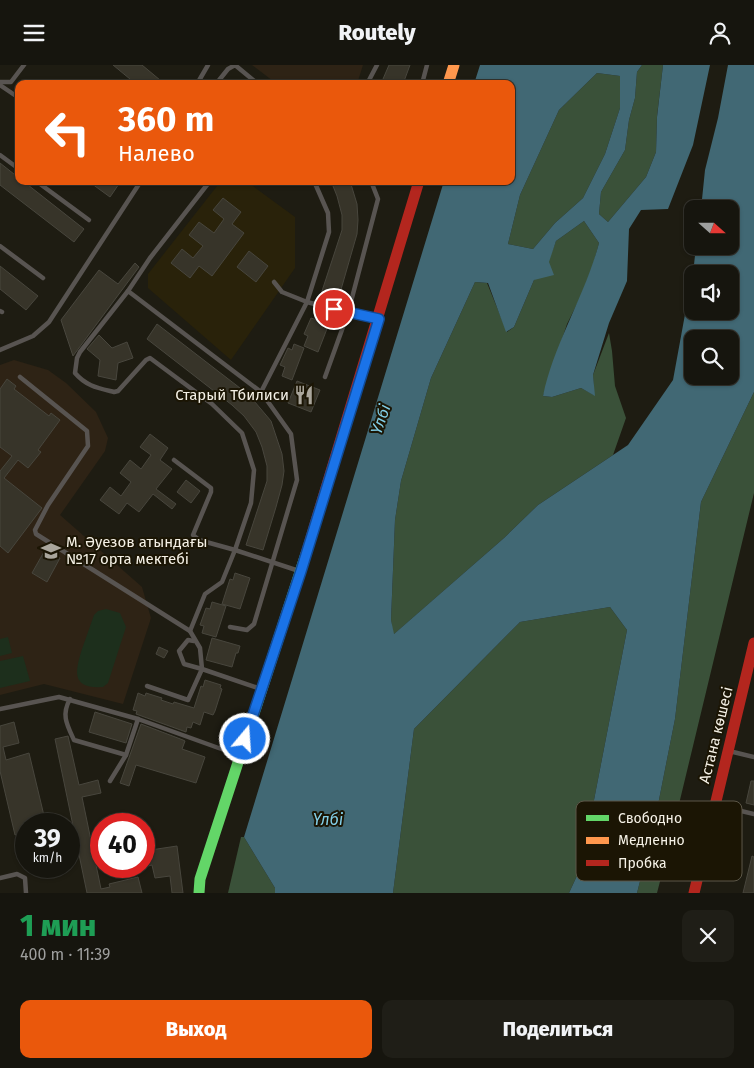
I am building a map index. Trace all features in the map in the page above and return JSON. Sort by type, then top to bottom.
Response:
[{"type":"street","points":[[449,80],[452,65]]},
{"type":"street","points":[[199,893],[200,879],[301,571],[419,185]]},
{"type":"street","name":"Астана көшесі","points":[[716,801],[754,643]]},
{"type":"lane","points":[[0,83],[10,82],[24,65]]},
{"type":"lane","points":[[199,80],[208,65]]},
{"type":"lane","points":[[219,80],[228,69],[235,65],[253,80]]},
{"type":"lane","points":[[369,80],[377,65]]},
{"type":"lane","points":[[423,80],[427,65]]},
{"type":"lane","points":[[0,83],[15,95]]},
{"type":"lane","points":[[0,155],[15,166]]},
{"type":"lane","points":[[41,185],[89,220]]},
{"type":"lane","points":[[0,350],[33,336],[49,322],[138,185]]},
{"type":"lane","points":[[190,631],[205,594],[222,582],[236,550],[251,503],[254,470],[242,433],[212,404],[150,358],[118,391],[114,392],[92,387],[82,381],[75,373],[77,358],[80,352],[207,185]]},
{"type":"lane","points":[[261,392],[306,302],[329,232],[328,213],[316,185]]},
{"type":"lane","points":[[326,377],[348,313],[378,199],[373,185]]},
{"type":"lane","points":[[0,246],[43,278]]},
{"type":"lane","points":[[274,282],[282,292],[306,302],[379,319]]},
{"type":"lane","points":[[128,291],[261,392],[291,434],[297,480],[254,624],[247,630],[230,627]]},
{"type":"lane","points":[[20,377],[87,431],[88,446],[48,505],[36,530],[36,534],[190,631],[200,649],[202,669],[188,700],[147,686]]},
{"type":"lane","points":[[174,460],[211,488],[193,535],[199,540],[301,571]]},
{"type":"lane","points":[[194,641],[188,640],[179,651],[184,664],[262,689]]},
{"type":"lane","points":[[0,709],[59,697],[70,699],[138,719],[240,755]]},
{"type":"lane","points":[[70,699],[65,708],[66,724],[74,741],[126,755]]},
{"type":"lane","points":[[110,781],[126,755],[138,719]]},
{"type":"lane","points":[[728,750],[754,757]]},
{"type":"lane","points":[[0,878],[17,874],[25,878],[26,893]]},
{"type":"shaded area","points":[[252,65],[363,65],[358,80],[272,80]]},
{"type":"shaded area","points":[[218,185],[251,185],[295,217],[295,268],[231,360],[148,288],[148,274]]},
{"type":"shaded area","name":"М. Әуезов атындағы №17 орта мектебі","points":[[14,360],[48,370],[66,383],[96,412],[108,438],[105,451],[60,515],[142,587],[151,618],[123,704],[44,684],[0,695],[0,365]]},
{"type":"green space","points":[[642,65],[663,65],[657,116],[656,152],[646,177],[608,222],[599,214],[601,192],[625,150],[629,120],[635,98],[637,72]]},
{"type":"green space","points":[[597,73],[620,76],[620,108],[605,154],[583,198],[555,223],[533,249],[508,244],[520,195],[559,110]]},
{"type":"green space","points":[[584,221],[599,243],[581,296],[567,324],[543,396],[552,397],[581,388],[594,395],[593,375],[609,333],[615,386],[626,418],[613,455],[538,505],[504,538],[393,635],[391,620],[395,520],[401,481],[431,378],[475,282],[487,283],[507,332],[514,327],[534,280],[548,262],[556,241]]},
{"type":"green space","points":[[754,392],[754,493],[680,801],[659,801],[675,719],[701,502]]},
{"type":"green space","points":[[610,607],[627,630],[594,801],[576,801],[576,878],[569,893],[393,893],[414,729],[520,622]]},
{"type":"green space","points":[[106,609],[120,613],[126,627],[108,683],[103,687],[93,687],[80,682],[77,672],[78,665],[94,615],[98,611]]},
{"type":"green space","points":[[8,637],[12,653],[0,656],[0,639]]},
{"type":"green space","points":[[23,656],[30,681],[0,688],[0,661]]},
{"type":"green space","points":[[241,837],[244,837],[275,888],[275,893],[228,893]]},
{"type":"green space","points":[[640,881],[660,881],[657,893],[637,893]]},
{"type":"water","name":"Үлбі","points":[[480,65],[642,65],[637,72],[635,98],[629,120],[625,150],[601,192],[599,214],[608,222],[646,177],[656,152],[657,117],[663,65],[710,65],[693,145],[668,209],[641,210],[629,229],[627,281],[609,323],[593,375],[595,396],[581,388],[552,397],[543,396],[554,357],[586,282],[599,243],[584,221],[556,241],[549,262],[554,275],[534,280],[514,327],[506,332],[488,283],[475,282],[431,378],[401,481],[395,520],[391,620],[394,634],[504,538],[538,505],[628,445],[673,380],[684,320],[739,320],[739,265],[694,265],[695,255],[739,255],[739,200],[702,200],[705,170],[718,118],[728,65],[754,65],[754,392],[701,502],[675,719],[659,801],[594,801],[627,630],[610,607],[520,622],[414,729],[393,893],[275,893],[275,888],[244,837],[443,185],[515,185],[515,80],[475,80]],"holes":[[[597,73],[620,76],[620,108],[605,154],[583,198],[555,223],[533,249],[508,244],[520,195],[559,110]]]},
{"type":"water","name":"Үлбі","points":[[576,878],[576,881],[640,881],[637,893],[569,893]]},
{"type":"building","points":[[113,65],[142,65],[160,80],[131,80]]},
{"type":"building","points":[[389,65],[410,65],[404,80],[383,79]]},
{"type":"building","points":[[0,163],[15,175],[15,185],[28,185],[84,229],[74,242],[0,185]]},
{"type":"building","points":[[94,185],[118,185],[110,197]]},
{"type":"building","points":[[333,185],[351,185],[357,204],[358,220],[357,234],[338,300],[321,294],[342,230],[342,215]]},
{"type":"building","points":[[223,198],[241,212],[232,224],[244,233],[212,276],[199,266],[190,278],[171,263],[182,249],[193,258],[203,246],[189,235],[199,222],[214,233],[224,219],[213,210]]},
{"type":"building","points":[[249,251],[268,266],[256,282],[237,267]]},
{"type":"building","points":[[135,263],[139,267],[73,356],[61,320],[99,270],[118,284]]},
{"type":"building","points":[[0,266],[38,296],[26,310],[0,289]]},
{"type":"building","points":[[318,316],[330,321],[318,352],[304,346],[308,336],[304,334],[311,318],[317,320]]},
{"type":"building","points":[[157,324],[249,395],[271,421],[282,454],[284,471],[282,485],[263,550],[246,545],[267,481],[267,466],[256,432],[244,416],[232,405],[147,339]]},
{"type":"building","points":[[99,335],[112,348],[127,342],[133,358],[118,363],[116,380],[98,376],[100,360],[87,349]]},
{"type":"building","points":[[294,344],[304,348],[292,380],[282,376],[285,367],[280,365],[288,348],[292,350]]},
{"type":"building","points":[[7,379],[16,386],[14,389],[49,416],[51,413],[60,420],[38,450],[41,452],[28,468],[18,460],[4,478],[42,508],[8,553],[0,546],[0,471],[12,456],[0,447],[0,389]]},
{"type":"building","points":[[297,381],[320,390],[311,412],[288,403]]},
{"type":"building","points":[[150,434],[168,448],[160,460],[172,469],[156,489],[176,504],[172,509],[153,494],[139,512],[127,503],[119,514],[100,500],[110,487],[121,496],[131,482],[120,473],[130,460],[141,469],[151,455],[140,447]]},
{"type":"building","points":[[186,480],[200,491],[191,503],[177,492]]},
{"type":"building","points":[[45,550],[60,558],[47,582],[32,573]]},
{"type":"building","points":[[235,573],[250,578],[240,609],[222,604],[230,579],[233,580]]},
{"type":"building","points":[[212,602],[226,606],[216,637],[202,633],[204,626],[200,625],[206,608],[210,609]]},
{"type":"building","points":[[212,638],[240,646],[232,667],[206,660]]},
{"type":"building","points":[[159,647],[168,651],[164,658],[156,654]]},
{"type":"building","points":[[205,680],[221,685],[220,688],[222,689],[215,711],[213,715],[204,712],[200,725],[193,722],[191,728],[187,727],[186,732],[136,714],[137,711],[133,710],[138,693],[145,696],[146,693],[173,704],[174,702],[194,708],[201,686],[203,687]]},
{"type":"building","points":[[95,712],[132,724],[126,743],[89,732]]},
{"type":"building","points":[[14,722],[19,743],[3,747],[6,760],[29,753],[43,813],[15,813],[15,835],[0,771],[0,726]]},
{"type":"building","points":[[141,724],[185,741],[182,749],[205,757],[196,783],[136,765],[129,786],[120,783]]},
{"type":"building","points":[[68,736],[79,785],[98,780],[101,793],[82,797],[90,836],[90,878],[99,878],[101,889],[110,887],[109,884],[138,878],[142,893],[87,893],[80,859],[80,813],[70,813],[55,739]]},
{"type":"building","points":[[751,781],[754,781],[754,805],[746,803]]},
{"type":"building","points":[[177,846],[183,893],[172,893],[170,876],[155,878],[155,849]]},
{"type":"building","points":[[752,856],[754,857],[754,893],[743,893]]},
{"type":"traffic: fast","points":[[199,893],[200,879],[306,554]]},
{"type":"traffic: slow","points":[[449,80],[454,65]]},
{"type":"traffic: jam","points":[[306,554],[418,185]]},
{"type":"traffic: jam","points":[[716,801],[754,643]]},
{"type":"traffic: jam","points":[[694,893],[697,881]]},
{"type":"place","name":"Старый Тбилиси","points":[[304,395]]},
{"type":"place","name":"М. Әуезов атындағы №17 орта мектебі","points":[[51,551]]},
{"type":"route","points":[[245,739],[301,571],[379,319],[334,309]]}]
